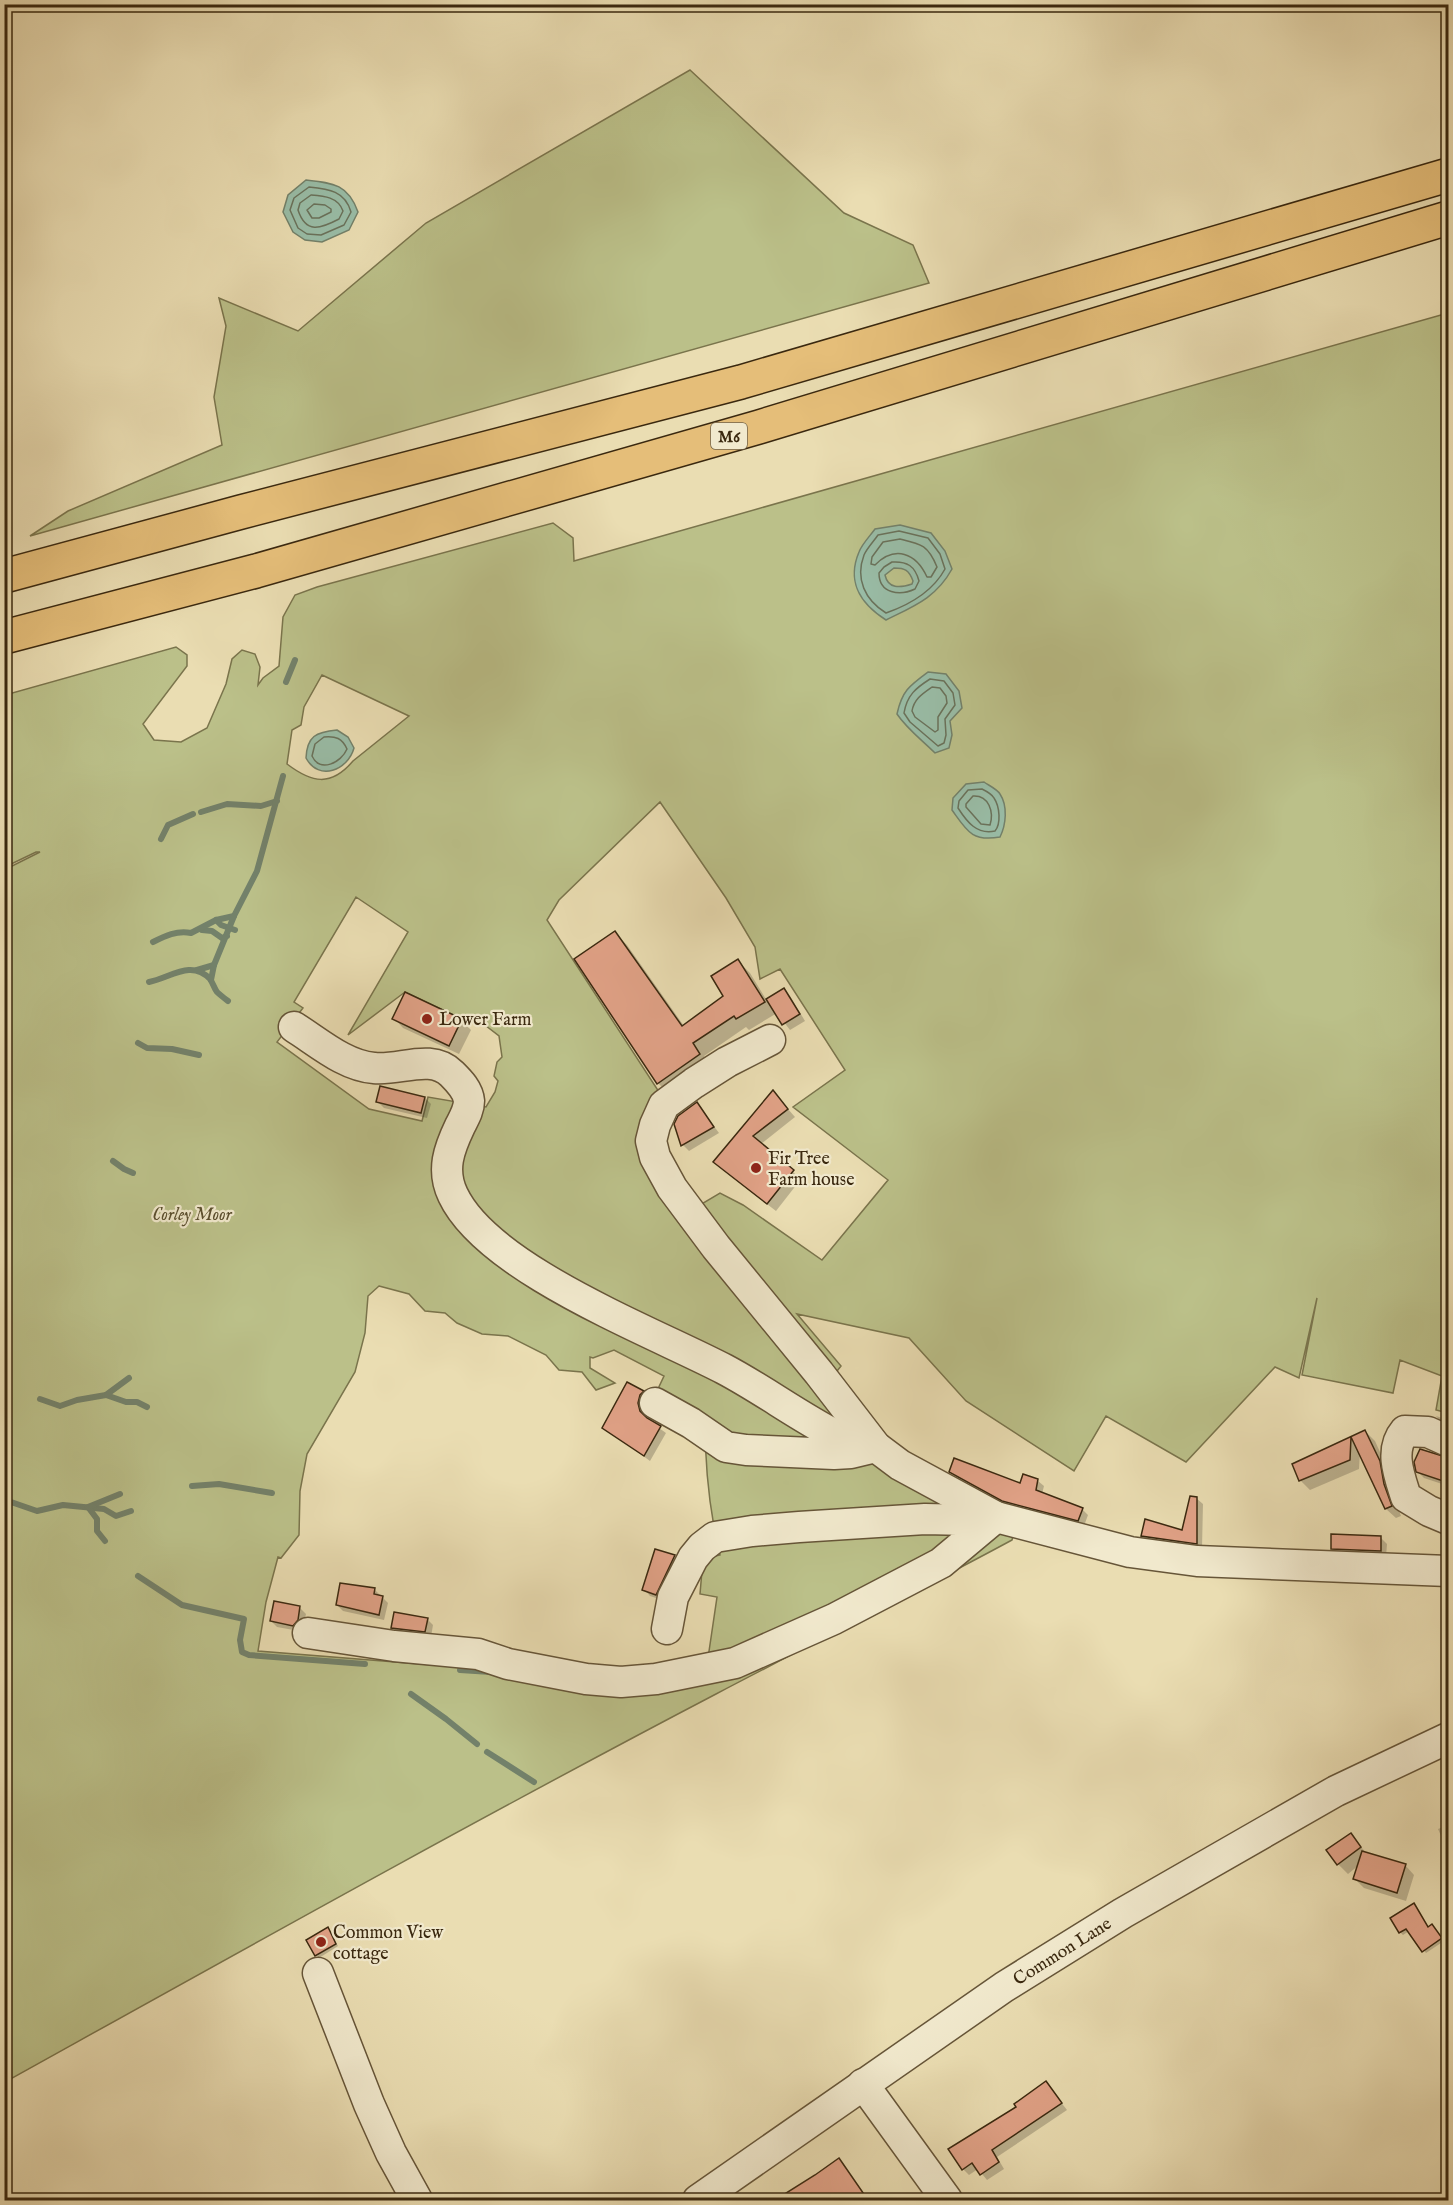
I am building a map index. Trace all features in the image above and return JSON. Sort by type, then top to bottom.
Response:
[{"type":"highway","points":[[4,576],[741,382],[1449,176]]},
{"type":"highway","name":"M6","points":[[4,637],[256,571],[759,427],[1449,218]]},
{"type":"street","points":[[294,1027],[348,1061],[373,1068],[427,1063],[450,1072],[464,1087],[469,1099],[468,1110],[448,1155],[446,1174],[453,1195],[468,1219],[484,1235],[525,1266],[600,1309],[726,1370],[838,1436],[876,1447]]},
{"type":"street","points":[[770,1040],[711,1073],[664,1105],[651,1141],[655,1157],[672,1188],[716,1247],[876,1447],[900,1466],[996,1517],[1130,1552],[1197,1561],[1449,1571]]},
{"type":"street","points":[[655,1403],[691,1423],[726,1447],[834,1454],[851,1453],[876,1447]]},
{"type":"street","points":[[1449,1441],[1428,1432],[1405,1431],[1398,1440],[1396,1465],[1406,1497],[1429,1511],[1449,1519]]},
{"type":"street","points":[[667,1629],[674,1597],[693,1558],[715,1537],[799,1527],[996,1517]]},
{"type":"street","points":[[308,1633],[394,1646],[478,1654],[508,1664],[586,1679],[621,1682],[656,1679],[735,1662],[834,1619],[941,1563],[996,1517]]},
{"type":"street","name":"Common Lane","points":[[698,2200],[1004,1987],[1123,1913],[1336,1791],[1449,1738]]},
{"type":"street","points":[[318,1973],[369,2104],[417,2200]]},
{"type":"street","points":[[863,2084],[947,2200]]},
{"type":"green space","points":[[690,70],[844,213],[913,245],[929,283],[30,536],[68,511],[222,445],[214,397],[226,326],[219,298],[298,331],[426,223]]},
{"type":"green space","name":"Corley Moor","points":[[1448,313],[1448,1413],[1436,1410],[1442,1376],[1400,1360],[1393,1393],[1302,1375],[1317,1298],[1299,1378],[1275,1367],[1186,1462],[1106,1416],[1074,1471],[966,1401],[909,1338],[797,1314],[841,1366],[830,1380],[868,1434],[1017,1523],[1012,1540],[537,1789],[5,2082],[4,870],[40,852],[5,867],[5,695],[176,647],[187,655],[187,666],[143,724],[154,740],[181,742],[207,728],[226,684],[232,659],[242,650],[255,654],[260,667],[258,685],[263,678],[279,666],[283,617],[295,595],[553,523],[573,538],[574,561]],"holes":[[[322,675],[409,716],[337,775],[321,779],[305,775],[287,764],[292,730],[301,725],[304,707]],[[660,802],[726,898],[755,947],[760,979],[780,969],[845,1070],[793,1107],[888,1180],[822,1260],[743,1205],[720,1193],[695,1208],[645,1117],[661,1095],[547,920],[559,900]],[[356,897],[408,932],[348,1035],[405,992],[462,1019],[477,1019],[499,1036],[502,1057],[497,1062],[494,1076],[498,1081],[495,1092],[486,1107],[428,1097],[422,1121],[369,1109],[277,1042],[303,1008],[294,1002]],[[379,1286],[409,1294],[425,1311],[445,1313],[457,1323],[482,1334],[508,1336],[546,1355],[559,1370],[582,1372],[596,1390],[615,1383],[590,1368],[590,1357],[614,1350],[664,1376],[657,1391],[705,1420],[708,1488],[720,1555],[703,1559],[700,1594],[717,1597],[708,1658],[596,1672],[433,1665],[258,1651],[266,1602],[278,1557],[281,1558],[299,1535],[300,1491],[307,1454],[355,1372],[365,1333],[368,1296]]]},
{"type":"water","points":[[306,180],[332,184],[344,190],[358,212],[349,230],[322,242],[305,240],[293,232],[283,212],[288,195]]},
{"type":"water","points":[[900,525],[931,533],[945,551],[952,569],[946,579],[931,594],[886,620],[863,600],[855,583],[855,563],[859,552],[875,529]],"holes":[[[894,568],[908,572],[913,581],[912,584],[899,587],[889,583],[885,575]]]},
{"type":"water","points":[[928,672],[946,674],[959,691],[962,708],[950,721],[952,735],[949,748],[935,753],[910,730],[897,714],[907,690]]},
{"type":"water","points":[[337,730],[348,737],[354,748],[351,756],[340,767],[333,770],[318,770],[306,758],[308,745],[314,736]]},
{"type":"water","points":[[984,782],[999,792],[1003,799],[1005,821],[1000,837],[976,836],[966,829],[952,810],[953,798],[966,784]]},
{"type":"building","points":[[615,931],[682,1026],[723,996],[711,976],[738,959],[765,1002],[736,1019],[734,1016],[693,1043],[700,1054],[657,1084],[574,959]]},
{"type":"building","points":[[784,988],[800,1014],[782,1025],[766,999]]},
{"type":"building","name":"Lower Farm","points":[[405,992],[462,1019],[449,1046],[392,1019]]},
{"type":"building","points":[[380,1086],[425,1097],[421,1113],[376,1102]]},
{"type":"building","points":[[773,1090],[788,1109],[753,1136],[794,1170],[767,1204],[713,1162]]},
{"type":"building","points":[[697,1102],[714,1127],[681,1146],[674,1124],[678,1116]]},
{"type":"building","points":[[627,1382],[644,1391],[638,1403],[640,1411],[661,1426],[644,1456],[602,1428]]},
{"type":"building","points":[[1365,1430],[1380,1461],[1384,1484],[1392,1506],[1385,1509],[1351,1437],[1350,1460],[1299,1481],[1292,1464]]},
{"type":"building","points":[[1420,1449],[1449,1458],[1449,1483],[1416,1472],[1414,1462]]},
{"type":"building","points":[[954,1458],[1020,1483],[1023,1474],[1038,1479],[1036,1490],[1083,1508],[1078,1521],[1002,1501],[949,1472]]},
{"type":"building","points":[[1190,1496],[1197,1497],[1197,1544],[1141,1536],[1145,1519],[1182,1530]]},
{"type":"building","points":[[1331,1534],[1381,1536],[1381,1551],[1331,1549]]},
{"type":"building","points":[[655,1549],[675,1555],[656,1595],[642,1590]]},
{"type":"building","points":[[340,1583],[375,1588],[374,1594],[383,1596],[379,1615],[336,1605]]},
{"type":"building","points":[[274,1601],[300,1606],[298,1620],[293,1626],[270,1621]]},
{"type":"building","points":[[394,1612],[428,1618],[425,1632],[391,1628]]},
{"type":"building","points":[[1351,1833],[1361,1847],[1337,1865],[1326,1850]]},
{"type":"building","points":[[1362,1851],[1406,1864],[1397,1893],[1353,1879]]},
{"type":"building","points":[[1414,1903],[1428,1927],[1432,1924],[1442,1938],[1422,1952],[1406,1929],[1399,1933],[1390,1918]]},
{"type":"building","name":"Common View cottage","points":[[328,1927],[336,1944],[315,1956],[306,1940]]},
{"type":"building","points":[[1046,2081],[1062,2103],[992,2150],[999,2162],[980,2175],[972,2163],[962,2170],[948,2149],[1016,2107],[1014,2104]]},
{"type":"building","points":[[839,2158],[868,2200],[775,2200],[815,2175]]},
{"type":"waterway","points":[[286,682],[295,660]]},
{"type":"waterway","points":[[211,980],[214,965],[234,916],[257,871],[283,776]]},
{"type":"waterway","points":[[201,812],[227,804],[261,806],[277,801]]},
{"type":"waterway","points":[[161,839],[168,825],[193,814]]},
{"type":"waterway","points":[[153,942],[176,933],[191,933],[216,920],[234,916]]},
{"type":"waterway","points":[[216,920],[221,925],[235,930]]},
{"type":"waterway","points":[[202,930],[212,931],[222,938],[227,936]]},
{"type":"waterway","points":[[197,970],[214,965]]},
{"type":"waterway","points":[[149,982],[180,972],[195,970],[210,979],[217,992],[228,1001]]},
{"type":"waterway","points":[[138,1043],[147,1048],[172,1049],[199,1055]]},
{"type":"waterway","points":[[113,1161],[133,1173]]},
{"type":"waterway","points":[[40,1399],[60,1406],[77,1400],[106,1395],[129,1378]]},
{"type":"waterway","points":[[106,1395],[126,1402],[137,1402],[147,1407]]},
{"type":"waterway","points":[[192,1486],[219,1484],[272,1493]]},
{"type":"waterway","points":[[105,1541],[97,1531],[97,1519],[88,1507],[120,1494]]},
{"type":"waterway","points":[[11,1502],[37,1511],[63,1505],[104,1509],[116,1516],[131,1511]]},
{"type":"waterway","points":[[138,1576],[182,1605],[244,1619],[240,1640],[242,1652],[249,1655],[365,1664]]},
{"type":"waterway","points":[[460,1670],[491,1672]]},
{"type":"waterway","points":[[411,1694],[477,1744]]},
{"type":"waterway","points":[[487,1752],[534,1782]]},
{"type":"place","name":"Lower Farm","points":[[427,1019]]},
{"type":"place","name":"Fir Tree Farm house","points":[[756,1168]]},
{"type":"place","name":"Common View cottage","points":[[321,1942]]}]
